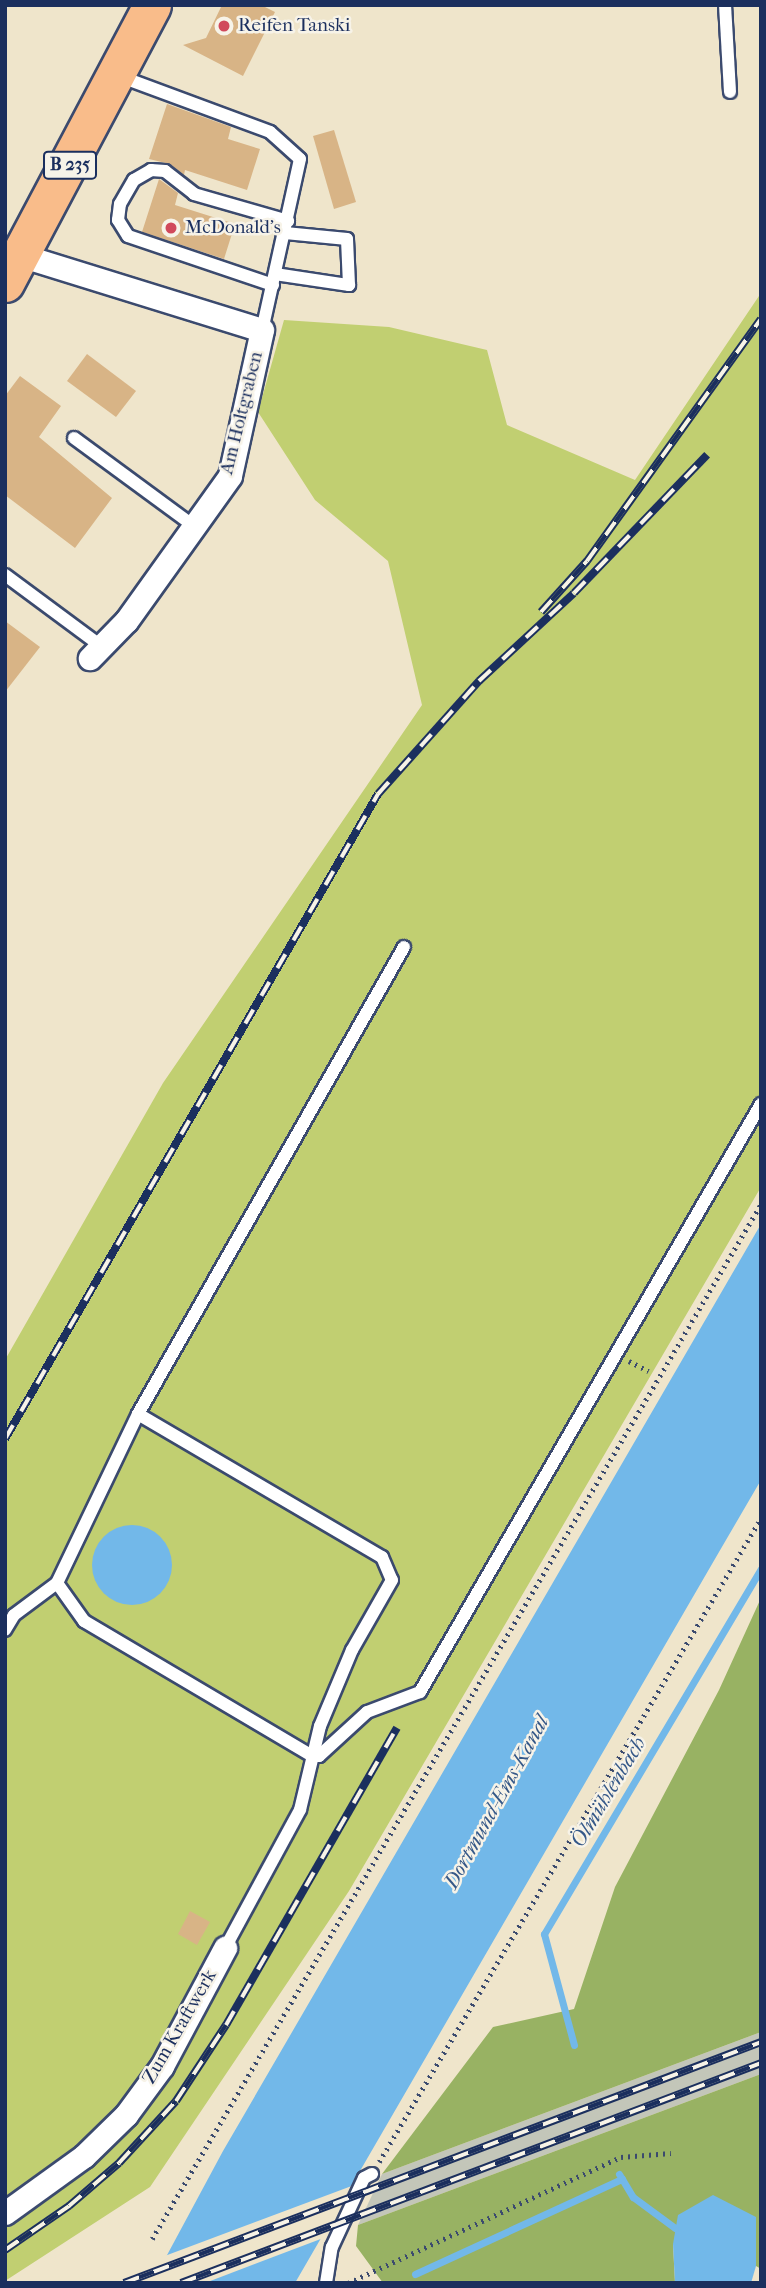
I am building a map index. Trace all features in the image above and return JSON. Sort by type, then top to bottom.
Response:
[{"type":"main road","name":"B 235","points":[[14,269],[119,76],[152,5]]},
{"type":"street","name":"Am Holtgraben","points":[[14,269],[262,330],[230,476],[127,621],[96,652]]},
{"type":"street","name":"Zum Kraftwerk","points":[[5,2213],[84,2156],[126,2115],[162,2066],[225,1948]]},
{"type":"lane","points":[[725,5],[730,92]]},
{"type":"lane","points":[[119,76],[270,132],[300,159],[262,330]]},
{"type":"lane","points":[[151,170],[165,171],[194,194],[287,227],[347,239],[349,285],[274,279],[128,236],[118,220],[120,204],[134,180],[151,170]]},
{"type":"lane","points":[[74,438],[194,526]]},
{"type":"lane","points":[[5,575],[96,652]]},
{"type":"lane","points":[[5,1630],[14,1615],[57,1583],[138,1414],[404,947]]},
{"type":"lane","points":[[57,1583],[84,1621],[312,1756],[318,1756],[367,1712],[420,1692],[761,1104]]},
{"type":"lane","points":[[138,1414],[382,1557],[392,1580],[352,1650],[312,1756],[300,1810],[225,1948]]},
{"type":"lane","points":[[326,2283],[332,2247],[364,2178],[372,2174]]},
{"type":"path","points":[[152,2239],[761,1204]]},
{"type":"path","points":[[372,2174],[761,1518]]},
{"type":"path","points":[[348,2283],[621,2157],[671,2152]]},
{"type":"shaded area","points":[[761,2032],[761,2074],[358,2225],[382,2174]]},
{"type":"green space","points":[[761,293],[761,1187],[349,1891],[150,2187],[5,2281],[5,1360],[163,1083],[422,705],[388,561],[315,500],[258,412],[284,320],[389,327],[487,350],[507,425],[635,480]]},
{"type":"green space","points":[[761,1598],[761,2032],[382,2174],[493,2027],[574,2009],[615,1887],[719,1690]]},
{"type":"green space","points":[[761,2074],[761,2269],[756,2266],[756,2217],[673,2244],[675,2283],[383,2283],[356,2246],[358,2225]]},
{"type":"water","name":"Dortmund-Ems-Kanal","points":[[761,1224],[761,1480],[295,2283],[152,2283],[223,2151]]},
{"type":"water","points":[[132,1525],[147,1528],[160,1537],[169,1550],[172,1565],[169,1580],[160,1593],[147,1602],[132,1605],[117,1602],[104,1593],[95,1580],[92,1565],[95,1550],[104,1537],[117,1528]]},
{"type":"water","points":[[713,2195],[756,2217],[756,2266],[751,2283],[675,2283],[673,2244],[678,2215]]},
{"type":"pier","points":[[357,2184],[326,2237],[205,2283],[149,2283],[162,2257]]},
{"type":"building","points":[[222,5],[261,5],[275,12],[243,76],[183,45],[206,38]]},
{"type":"building","points":[[167,104],[231,127],[228,139],[260,149],[247,190],[185,170],[184,175],[170,164],[149,159]]},
{"type":"building","points":[[334,130],[356,202],[334,209],[313,136]]},
{"type":"building","points":[[159,179],[178,193],[175,205],[235,224],[224,259],[142,232]]},
{"type":"building","points":[[87,354],[136,391],[116,417],[67,381]]},
{"type":"building","points":[[20,376],[61,406],[39,437],[112,498],[75,548],[5,495],[5,396]]},
{"type":"building","points":[[5,621],[40,647],[5,692]]},
{"type":"building","points":[[190,1911],[210,1922],[197,1945],[178,1934]]},
{"type":"waterway","name":"Ölmühlenbach","points":[[574,2045],[544,1934],[761,1569]]},
{"type":"waterway","name":"Ölmühlenbach","points":[[619,2174],[633,2197],[675,2228]]},
{"type":"waterway","points":[[415,2274],[622,2179]]},
{"type":"railway","points":[[541,612],[587,561],[761,319]]},
{"type":"railway","points":[[5,1439],[378,794],[479,681],[574,593],[707,455]]},
{"type":"railway","points":[[5,2250],[69,2206],[119,2163],[176,2101],[226,2025],[397,1728]]},
{"type":"railway","points":[[124,2283],[761,2042]]},
{"type":"railway","points":[[181,2283],[761,2063]]},
{"type":"place","name":"Reifen Tanski","points":[[224,26]]},
{"type":"place","name":"McDonald's","points":[[171,228]]}]
